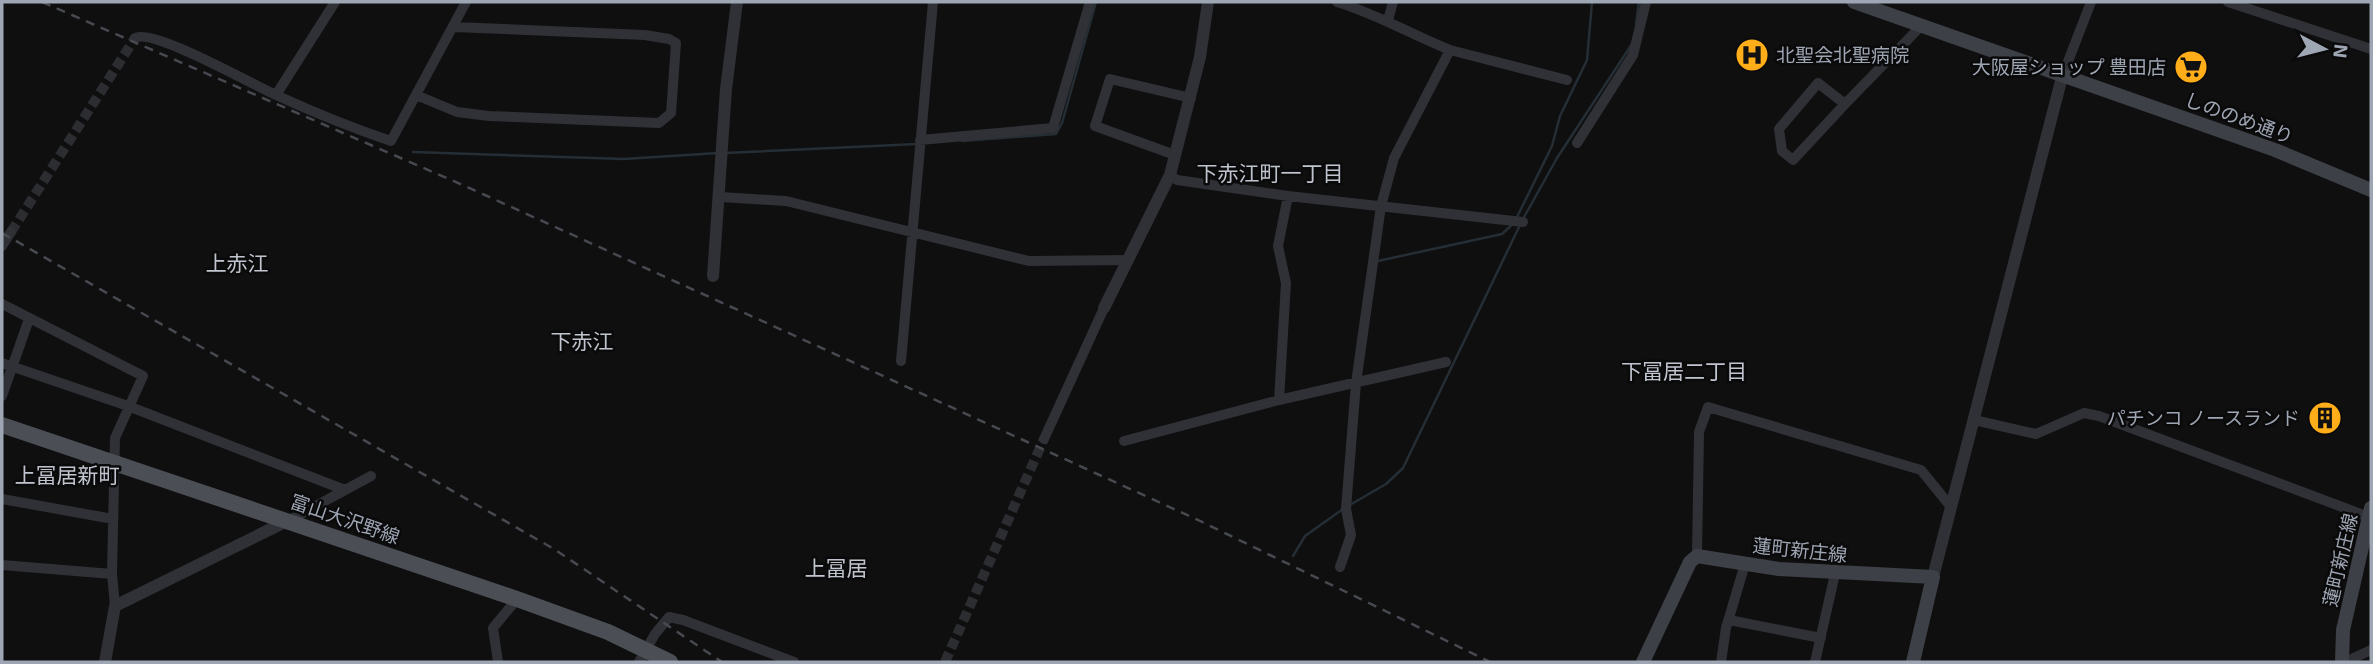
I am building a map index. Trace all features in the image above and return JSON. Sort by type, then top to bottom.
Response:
[{"type":"main road","name":"しののめ通り","points":[[1854,2],[2275,150],[2371,190]]},
{"type":"main road","name":"富山大沢野線","points":[[2,425],[517,599],[608,632],[643,656],[670,662]]},
{"type":"main road","name":"蓮町新庄線","points":[[2343,662],[2343,630],[2370,513]]},
{"type":"main road","name":"蓮町新庄線","points":[[1697,556],[1835,574],[1933,577]]},
{"type":"main road","points":[[1643,662],[1690,562],[1697,556]]},
{"type":"main road","points":[[1913,662],[1933,577]]},
{"type":"street","points":[[276,95],[335,2]]},
{"type":"street","points":[[135,38],[147,36],[211,62],[276,95],[391,141],[466,2]]},
{"type":"street","points":[[713,276],[721,197],[726,89],[737,2]]},
{"type":"street","points":[[901,361],[933,2]]},
{"type":"street","points":[[920,140],[1053,128],[1090,2]]},
{"type":"street","points":[[1044,439],[1104,308],[1170,175],[1191,97],[1208,2]]},
{"type":"street","points":[[1337,2],[1388,20],[1416,37],[1450,50],[1567,80]]},
{"type":"street","points":[[1388,20],[1393,2]]},
{"type":"street","points":[[1577,143],[1633,55],[1646,2]]},
{"type":"street","points":[[1933,577],[2062,77],[2091,2]]},
{"type":"street","points":[[2228,2],[2371,49]]},
{"type":"street","points":[[1845,104],[1818,83],[1779,129],[1783,151],[1793,160],[1921,26]]},
{"type":"street","points":[[416,95],[457,112],[489,116],[659,123],[671,113],[676,43],[669,39],[645,35],[454,27]]},
{"type":"street","points":[[1340,567],[1352,535],[1346,509],[1356,383],[1381,206],[1394,158],[1450,50]]},
{"type":"street","points":[[1175,155],[1095,126],[1110,79],[1191,97]]},
{"type":"street","points":[[1170,175],[1177,180],[1288,196],[1523,222]]},
{"type":"street","points":[[1279,400],[1286,283],[1278,246],[1288,196]]},
{"type":"street","points":[[721,197],[786,201],[1029,261],[1129,260]]},
{"type":"street","points":[[2,246],[11,232]]},
{"type":"street","points":[[2,304],[143,376],[115,438],[112,574],[115,606],[105,662]]},
{"type":"street","points":[[2,396],[7,365],[29,319]]},
{"type":"street","points":[[1124,441],[1279,400],[1446,362]]},
{"type":"street","points":[[7,365],[128,407],[345,490]]},
{"type":"street","points":[[1697,556],[1699,432],[1708,407],[1921,470],[1951,508]]},
{"type":"street","points":[[1974,420],[2036,433],[2084,413],[2099,416],[2370,513]]},
{"type":"street","points":[[115,606],[287,522],[371,476]]},
{"type":"street","points":[[2,499],[113,519]]},
{"type":"street","points":[[1721,662],[1729,620],[1745,564]]},
{"type":"street","points":[[2,565],[112,574]]},
{"type":"street","points":[[1815,662],[1835,574]]},
{"type":"street","points":[[498,662],[493,628],[517,599]]},
{"type":"street","points":[[643,656],[654,634],[669,617],[794,662]]},
{"type":"street","points":[[1729,620],[1821,638]]},
{"type":"street","points":[[2343,662],[2371,650]]},
{"type":"waterway","points":[[962,141],[1056,134],[1062,123],[1096,2]]},
{"type":"waterway","points":[[1517,217],[1552,146],[1560,116],[1587,60],[1592,2]]},
{"type":"waterway","points":[[1636,24],[1639,2]]},
{"type":"waterway","points":[[1523,219],[1557,158],[1632,44]]},
{"type":"waterway","points":[[724,153],[917,144]]},
{"type":"waterway","points":[[413,152],[624,159],[718,153]]},
{"type":"waterway","points":[[1378,261],[1502,234],[1514,223]]},
{"type":"waterway","points":[[1348,506],[1386,484],[1403,468],[1520,225]]},
{"type":"waterway","points":[[1293,556],[1305,536],[1343,509]]},
{"type":"tunnel","points":[[11,232],[135,38]]},
{"type":"tunnel","points":[[945,662],[1044,439]]},
{"type":"railway","points":[[42,2],[465,186],[859,365],[1198,520],[1490,662]]},
{"type":"railway","points":[[2,233],[554,549],[722,662]]},
{"type":"place","name":"北聖会北聖病院","points":[[1752,55]]},
{"type":"place","name":"大阪屋ショップ 豊田店","points":[[2191,67]]},
{"type":"place","name":"パチンコ ノースランド","points":[[2325,418]]},
{"type":"district","name":"下赤江町一丁目","points":[[1270,174]]},
{"type":"district","name":"上赤江","points":[[237,264]]},
{"type":"district","name":"下赤江","points":[[582,342]]},
{"type":"district","name":"下冨居二丁目","points":[[1684,372]]},
{"type":"district","name":"上冨居新町","points":[[67,476]]},
{"type":"district","name":"上冨居","points":[[836,569]]}]
